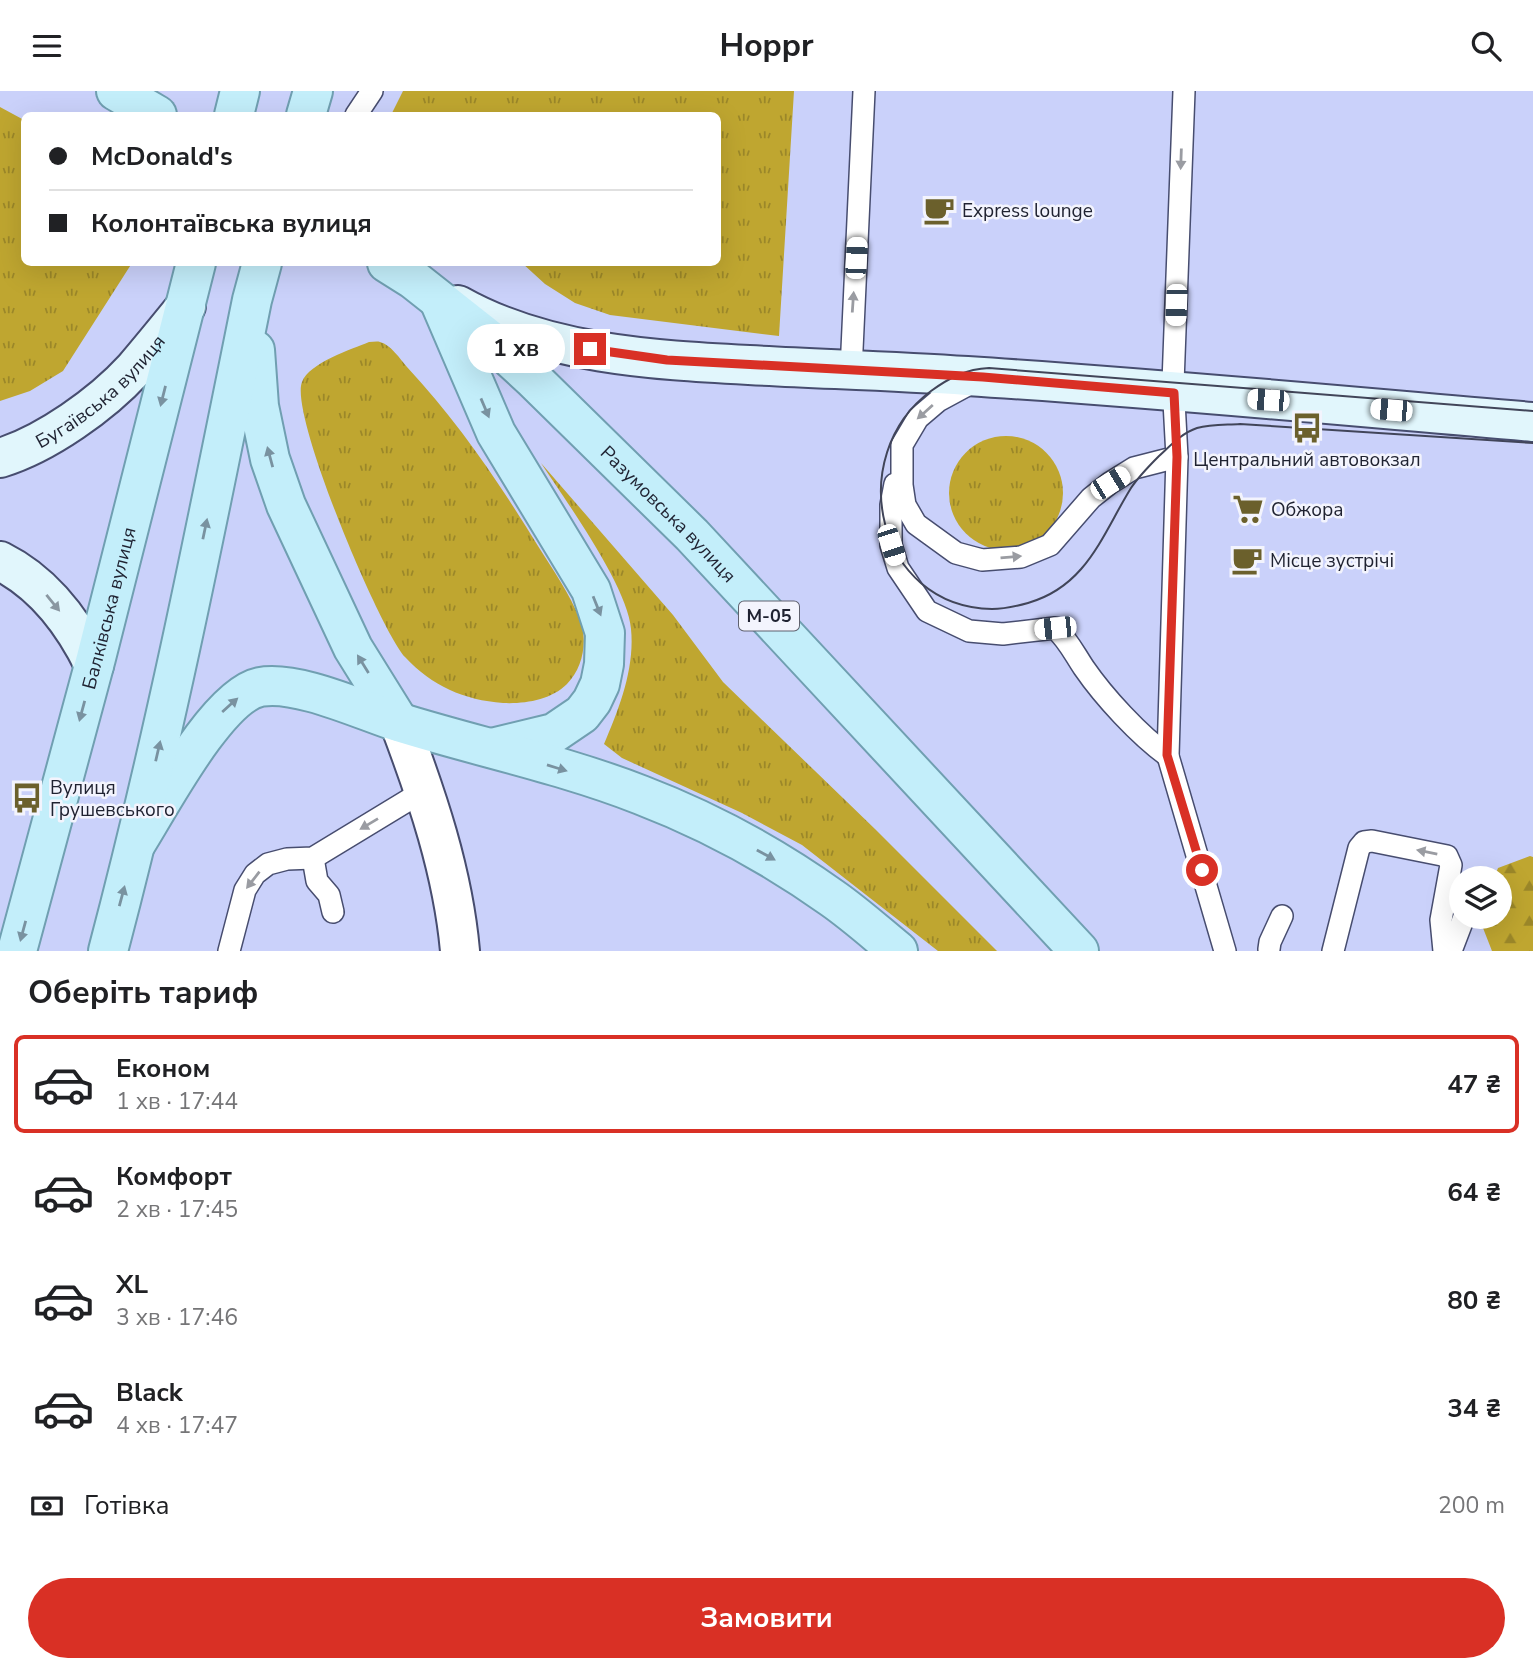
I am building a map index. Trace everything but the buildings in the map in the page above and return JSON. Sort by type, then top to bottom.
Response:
[{"type":"main road","points":[[235,112],[240,91]]},
{"type":"main road","points":[[307,112],[313,91]]},
{"type":"main road","name":"Балківська вулиця","points":[[17,951],[94,665],[195,266]]},
{"type":"main road","points":[[108,951],[137,842],[174,680],[261,266]]},
{"type":"main road","points":[[413,281],[496,324],[527,334],[590,349],[667,360],[983,377],[1533,422]]},
{"type":"main road","points":[[413,281],[496,433],[591,590],[605,633],[605,656],[600,684],[582,714],[554,733],[491,748]]},
{"type":"main road","name":"Разумовська вулиця","points":[[413,281],[495,344],[692,535],[1079,951]]},
{"type":"main road","points":[[252,300],[259,406],[270,459],[286,505],[353,648],[399,722]]},
{"type":"main road","name":"Бугаївська вулиця","points":[[0,458],[51,435],[93,406],[133,371],[186,306]]},
{"type":"main road","points":[[0,561],[15,568],[43,590],[78,634],[94,665]]},
{"type":"main road","points":[[137,842],[202,738],[221,713],[239,697],[259,687],[281,687],[309,692],[641,795],[719,829],[781,864],[824,892],[898,951]]},
{"type":"street","points":[[399,722],[425,790],[458,926],[460,951]]},
{"type":"lane","points":[[358,112],[372,91]]},
{"type":"lane","points":[[851,371],[864,91]]},
{"type":"lane","points":[[1184,91],[1174,393],[1177,457],[1167,755],[1225,951]]},
{"type":"lane","points":[[983,377],[960,387],[918,418],[902,445],[891,505],[891,545],[898,568],[928,611],[969,631],[1003,634],[1055,628],[1067,639],[1085,669],[1144,738],[1167,755]]},
{"type":"lane","points":[[902,445],[903,495],[905,505],[916,524],[956,553],[982,559],[1021,557],[1050,545],[1091,498],[1110,483],[1134,468],[1177,457]]},
{"type":"lane","points":[[229,951],[245,890],[255,874],[268,864],[287,859],[313,858],[425,790]]},
{"type":"lane","points":[[1333,951],[1359,848],[1364,842],[1372,841],[1438,853],[1447,856],[1454,866]]},
{"type":"lane","points":[[313,858],[317,881],[329,894],[333,912]]},
{"type":"lane","points":[[1444,951],[1441,920],[1449,897]]},
{"type":"lane","points":[[1267,950],[1282,916]]},
{"type":"lane","points":[[1451,951],[1459,929]]},
{"type":"green space","points":[[403,91],[794,91],[779,336],[610,315],[575,303],[545,284],[525,266],[721,266],[721,112],[392,112]]},
{"type":"green space","points":[[0,107],[21,118],[21,266],[130,266],[63,371],[30,391],[0,401]]},
{"type":"green space","points":[[369,342],[380,342],[392,349],[461,431],[508,498],[571,601],[580,620],[584,645],[572,678],[553,694],[529,702],[503,703],[475,699],[450,690],[426,676],[405,657],[376,606],[322,475],[302,402],[302,382],[306,375],[332,357]]},
{"type":"green space","points":[[1006,436],[1028,440],[1038,445],[1054,461],[1059,471],[1063,493],[1059,515],[1054,525],[1038,541],[1028,546],[1006,550],[984,546],[974,541],[958,525],[953,515],[949,493],[953,471],[958,461],[974,445],[984,440]]},
{"type":"green space","points":[[541,463],[673,615],[723,682],[997,951],[938,951],[802,845],[742,813],[622,758],[604,744],[620,703],[631,659],[631,629],[627,611],[608,568]]},
{"type":"green space","points":[[1533,857],[1533,951],[1492,951],[1483,929],[1512,929],[1512,866],[1503,866]]},
{"type":"tram line","points":[[1533,411],[989,368],[958,375],[938,386],[904,419],[887,452],[881,488],[885,524],[899,556],[921,583],[952,602],[997,609],[1028,603],[1048,595],[1079,572],[1141,475],[1177,440],[1197,428],[1240,424],[1533,443]]},
{"type":"place","name":"Express lounge","points":[[939,210]]},
{"type":"place","name":"Центральний автовокзал","points":[[1307,428]]},
{"type":"place","name":"Обжора","points":[[1248,509]]},
{"type":"place","name":"Місце зустрічі","points":[[1247,560]]},
{"type":"place","name":"Вулиця Грушевського","points":[[27,798]]},
{"type":"route","points":[[590,349],[667,360],[983,377],[1174,393],[1177,457],[1167,755],[1202,870]]}]
